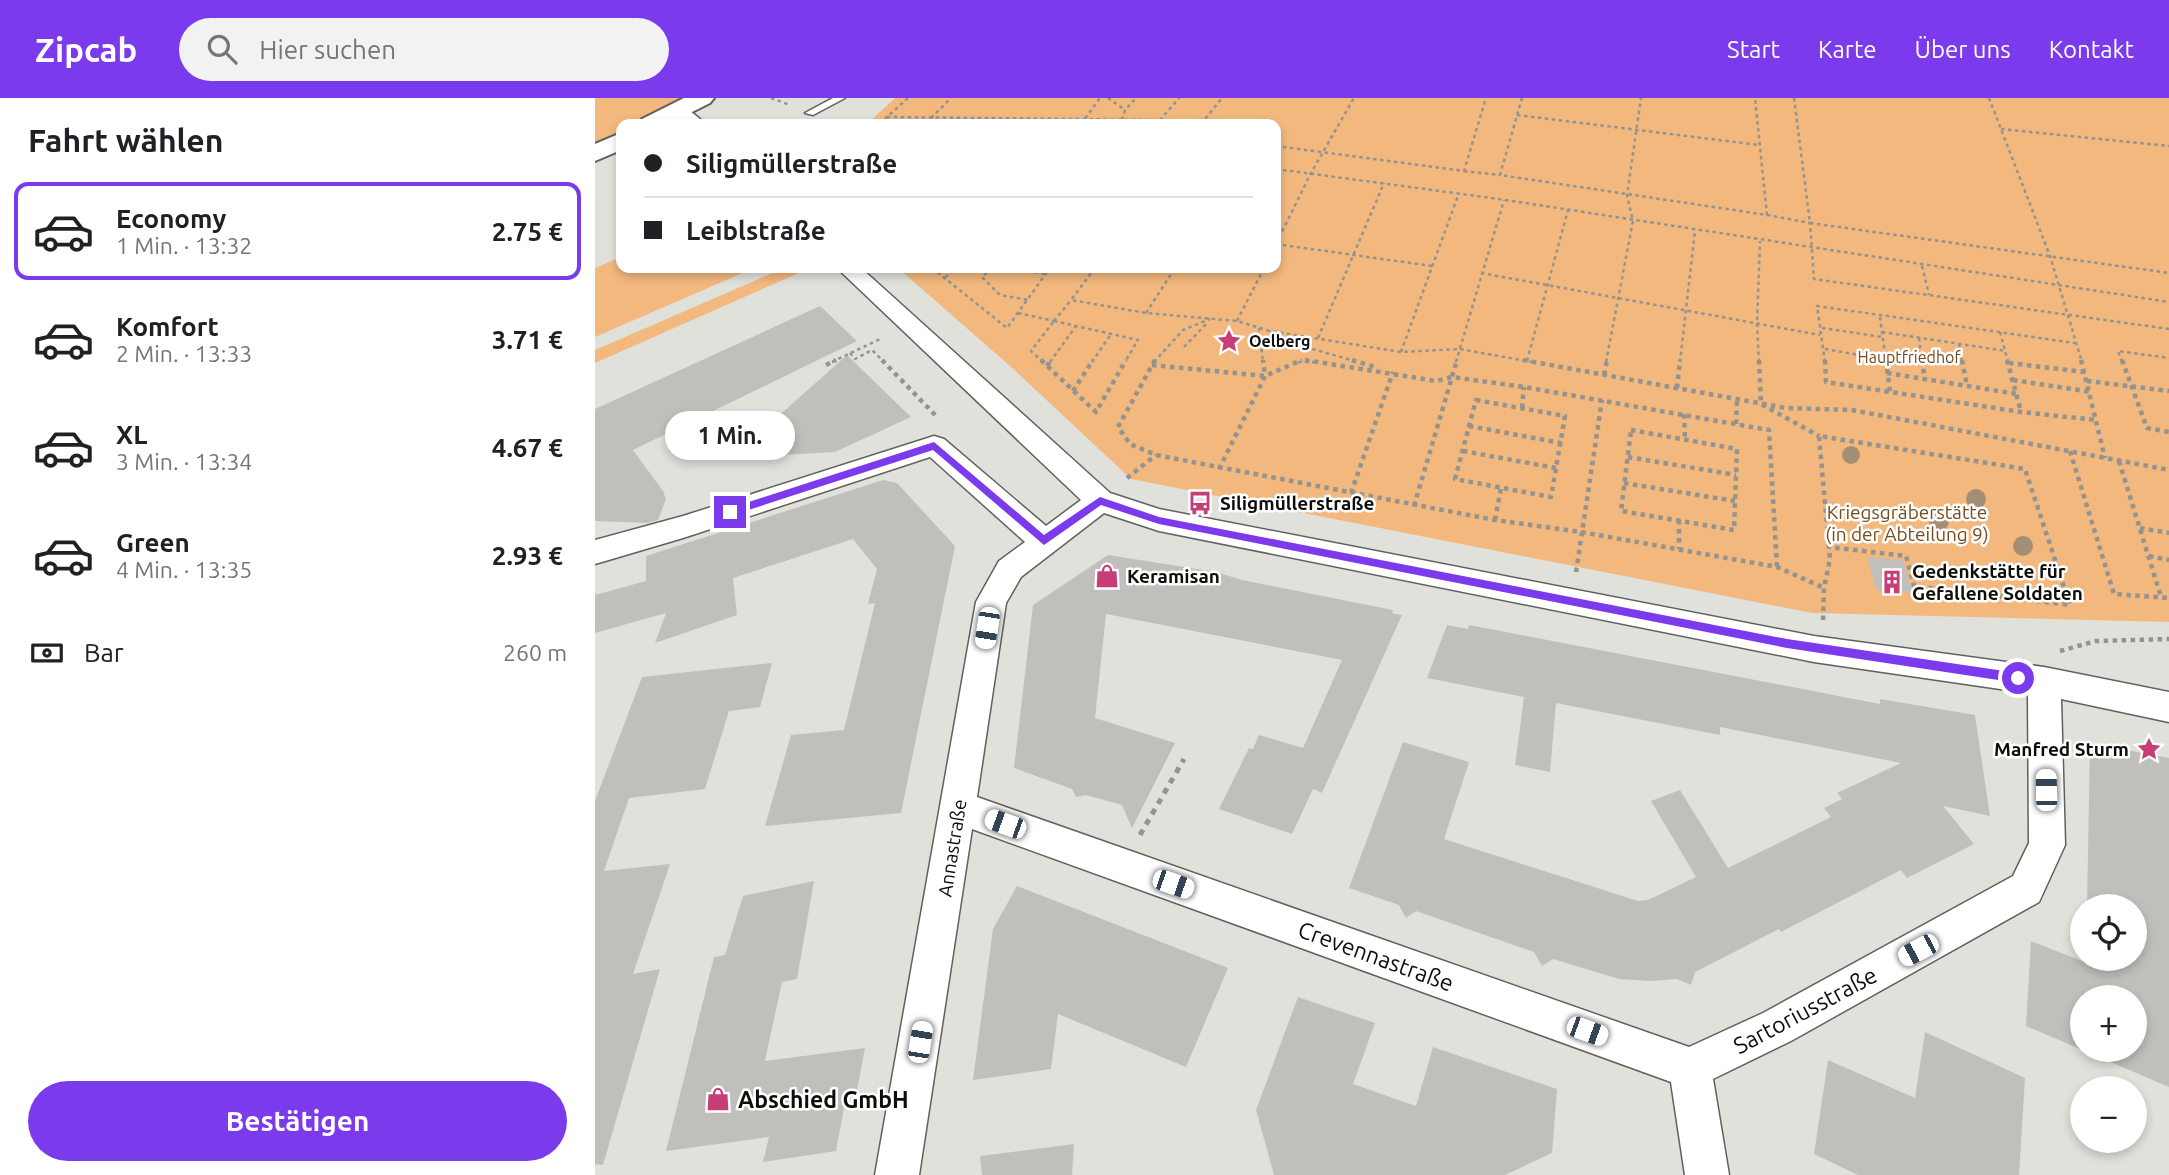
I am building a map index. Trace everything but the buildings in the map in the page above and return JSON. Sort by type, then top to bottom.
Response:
[{"type":"main road","points":[[660,119],[702,98]]},
{"type":"main road","points":[[595,154],[616,143]]},
{"type":"street","points":[[677,110],[690,119]]},
{"type":"street","points":[[853,273],[1100,501],[1159,520],[1814,649],[2044,681],[2169,707]]},
{"type":"street","points":[[595,552],[683,527],[944,440],[1044,541]]},
{"type":"street","name":"Annastraße","points":[[897,1175],[991,602],[1010,569],[1100,501]]},
{"type":"street","name":"Sartoriusstraße","points":[[1690,1068],[1777,1027],[2027,889],[2047,845],[2044,681]]},
{"type":"street","name":"Crevennastraße","points":[[959,808],[1690,1068]]},
{"type":"street","points":[[1690,1068],[1707,1175]]},
{"type":"lane","points":[[810,113],[841,98]]},
{"type":"path","points":[[887,117],[908,98]]},
{"type":"path","points":[[931,118],[951,98]]},
{"type":"path","points":[[1085,119],[1100,98]]},
{"type":"path","points":[[1108,98],[1125,110]]},
{"type":"path","points":[[1122,119],[1125,110],[1136,98]]},
{"type":"path","points":[[1161,119],[1178,98]]},
{"type":"path","points":[[1205,119],[1221,98]]},
{"type":"path","points":[[1281,234],[1311,173],[1354,98]]},
{"type":"path","points":[[1464,171],[1486,98]]},
{"type":"path","points":[[1500,174],[1522,98]]},
{"type":"path","points":[[1604,375],[1633,221],[1627,195],[1641,98]]},
{"type":"path","points":[[1755,98],[1767,215]]},
{"type":"path","points":[[1794,98],[1814,278],[2169,329]]},
{"type":"path","points":[[1989,98],[2050,256],[2091,391],[2105,458]]},
{"type":"path","points":[[1517,115],[1759,145]]},
{"type":"path","points":[[887,117],[1008,119]]},
{"type":"path","points":[[2001,128],[2169,146]]},
{"type":"path","points":[[1281,147],[1500,174],[1810,223],[2169,273]]},
{"type":"path","points":[[1281,170],[1459,193],[2169,302]]},
{"type":"path","points":[[1318,338],[1384,183]]},
{"type":"path","points":[[1401,352],[1459,193]]},
{"type":"path","points":[[1413,506],[1504,200]]},
{"type":"path","points":[[1527,361],[1568,210]]},
{"type":"path","points":[[1678,388],[1695,231]]},
{"type":"path","points":[[1760,241],[1757,324],[1761,404]]},
{"type":"path","points":[[1281,245],[1432,266]]},
{"type":"path","points":[[1922,266],[1929,295]]},
{"type":"path","points":[[939,273],[1007,328],[1045,274],[1039,273]]},
{"type":"path","points":[[945,277],[951,273]]},
{"type":"path","points":[[986,273],[982,277],[1000,295],[1029,300]]},
{"type":"path","points":[[1018,313],[1054,321],[1138,340],[1096,412],[1031,351],[1054,321],[1071,300],[1091,273]]},
{"type":"path","points":[[1146,313],[1172,273]]},
{"type":"path","points":[[1237,321],[1261,273]]},
{"type":"path","points":[[1481,273],[1820,335]]},
{"type":"path","points":[[1071,300],[1146,313],[1237,321],[1270,331],[1401,352],[1460,349],[1786,408],[1852,410],[2169,470]]},
{"type":"path","points":[[2075,343],[1817,306],[1820,335],[1825,349],[1826,382],[2021,412],[2096,420]]},
{"type":"path","points":[[1880,317],[1888,359],[1890,391]]},
{"type":"path","points":[[1184,347],[1211,319]]},
{"type":"path","points":[[1211,319],[1183,330],[1151,365],[1118,427],[1130,444],[1156,455],[1219,470],[1413,506],[1581,532],[1777,567],[1823,588],[1829,572],[1829,547],[1819,436]]},
{"type":"path","points":[[1047,366],[1076,326]]},
{"type":"path","points":[[1219,470],[1265,376],[1259,328]]},
{"type":"path","points":[[1821,328],[1919,338],[2006,351]]},
{"type":"path","points":[[1270,331],[1271,337],[1436,381],[1452,377],[1524,387],[1769,430],[1777,567]]},
{"type":"path","points":[[2000,332],[2021,412]]},
{"type":"path","points":[[1073,391],[1111,334]]},
{"type":"path","points":[[1919,338],[1925,380]]},
{"type":"path","points":[[826,365],[869,344]]},
{"type":"path","points":[[1959,344],[1967,386]]},
{"type":"path","points":[[1825,349],[1888,359]]},
{"type":"path","points":[[850,353],[855,359],[872,350],[944,440]]},
{"type":"path","points":[[2169,358],[2119,351],[2147,428],[2169,432]]},
{"type":"path","points":[[1151,365],[1265,376],[1303,360],[1395,372]]},
{"type":"path","points":[[2009,363],[2085,372]]},
{"type":"path","points":[[1351,493],[1395,372]]},
{"type":"path","points":[[1887,373],[2017,394]]},
{"type":"path","points":[[2014,380],[2091,391]]},
{"type":"path","points":[[2087,381],[2169,391]]},
{"type":"path","points":[[1522,408],[1524,387]]},
{"type":"path","points":[[1476,400],[1522,408],[1565,416],[1551,497],[1455,479],[1476,400]]},
{"type":"path","points":[[1575,602],[1581,532],[1602,400]]},
{"type":"path","points":[[1735,424],[1737,400]]},
{"type":"path","points":[[1761,404],[1819,436],[2025,469],[2070,605],[1914,586],[1906,556],[1829,547]]},
{"type":"path","points":[[1684,414],[1685,440]]},
{"type":"path","points":[[1469,426],[1561,443]]},
{"type":"path","points":[[1631,430],[1685,440],[1737,449],[1734,530],[1621,511],[1631,430]]},
{"type":"path","points":[[2069,450],[2114,594],[2169,598]]},
{"type":"path","points":[[1463,451],[1556,468]]},
{"type":"path","points":[[1628,457],[1736,475]]},
{"type":"path","points":[[2119,460],[2161,597]]},
{"type":"path","points":[[1625,483],[1735,501]]},
{"type":"path","points":[[1495,520],[1501,488]]},
{"type":"path","points":[[1679,520],[1679,549]]},
{"type":"path","points":[[2140,528],[2169,533]]},
{"type":"path","points":[[2148,556],[2169,560]]},
{"type":"path","points":[[2044,681],[2052,656],[2066,646],[2141,638],[2169,639]]},
{"type":"path","points":[[1121,866],[1184,759]]},
{"type":"green space","points":[[595,98],[691,98],[652,119],[616,119],[616,139],[595,150]]},
{"type":"green space","name":"Hauptfriedhof","points":[[895,98],[2169,98],[2169,622],[1812,613],[1131,479],[1010,366],[904,273],[1281,273],[1281,119],[872,119]]},
{"type":"green space","points":[[616,259],[616,273],[742,273],[595,337],[595,268]]},
{"type":"green space","points":[[772,273],[799,273],[595,363],[595,350]]},
{"type":"place","name":"Oelberg","points":[[1229,341]]},
{"type":"place","name":"Siligmüllerstraße","points":[[1200,503]]},
{"type":"place","name":"Keramisan","points":[[1107,576]]},
{"type":"place","name":"Gedenkstätte für Gefallene Soldaten","points":[[1892,582]]},
{"type":"place","name":"Manfred Sturm","points":[[2149,749]]},
{"type":"place","name":"Abschied GmbH","points":[[718,1099]]},
{"type":"route","points":[[730,512],[934,446],[1044,541],[1100,501],[1159,520],[1787,644],[2018,678]]},
{"type":"park label","name":"Kriegsgräberstätte (in der Abteilung 9)","points":[[1907,523]]}]
